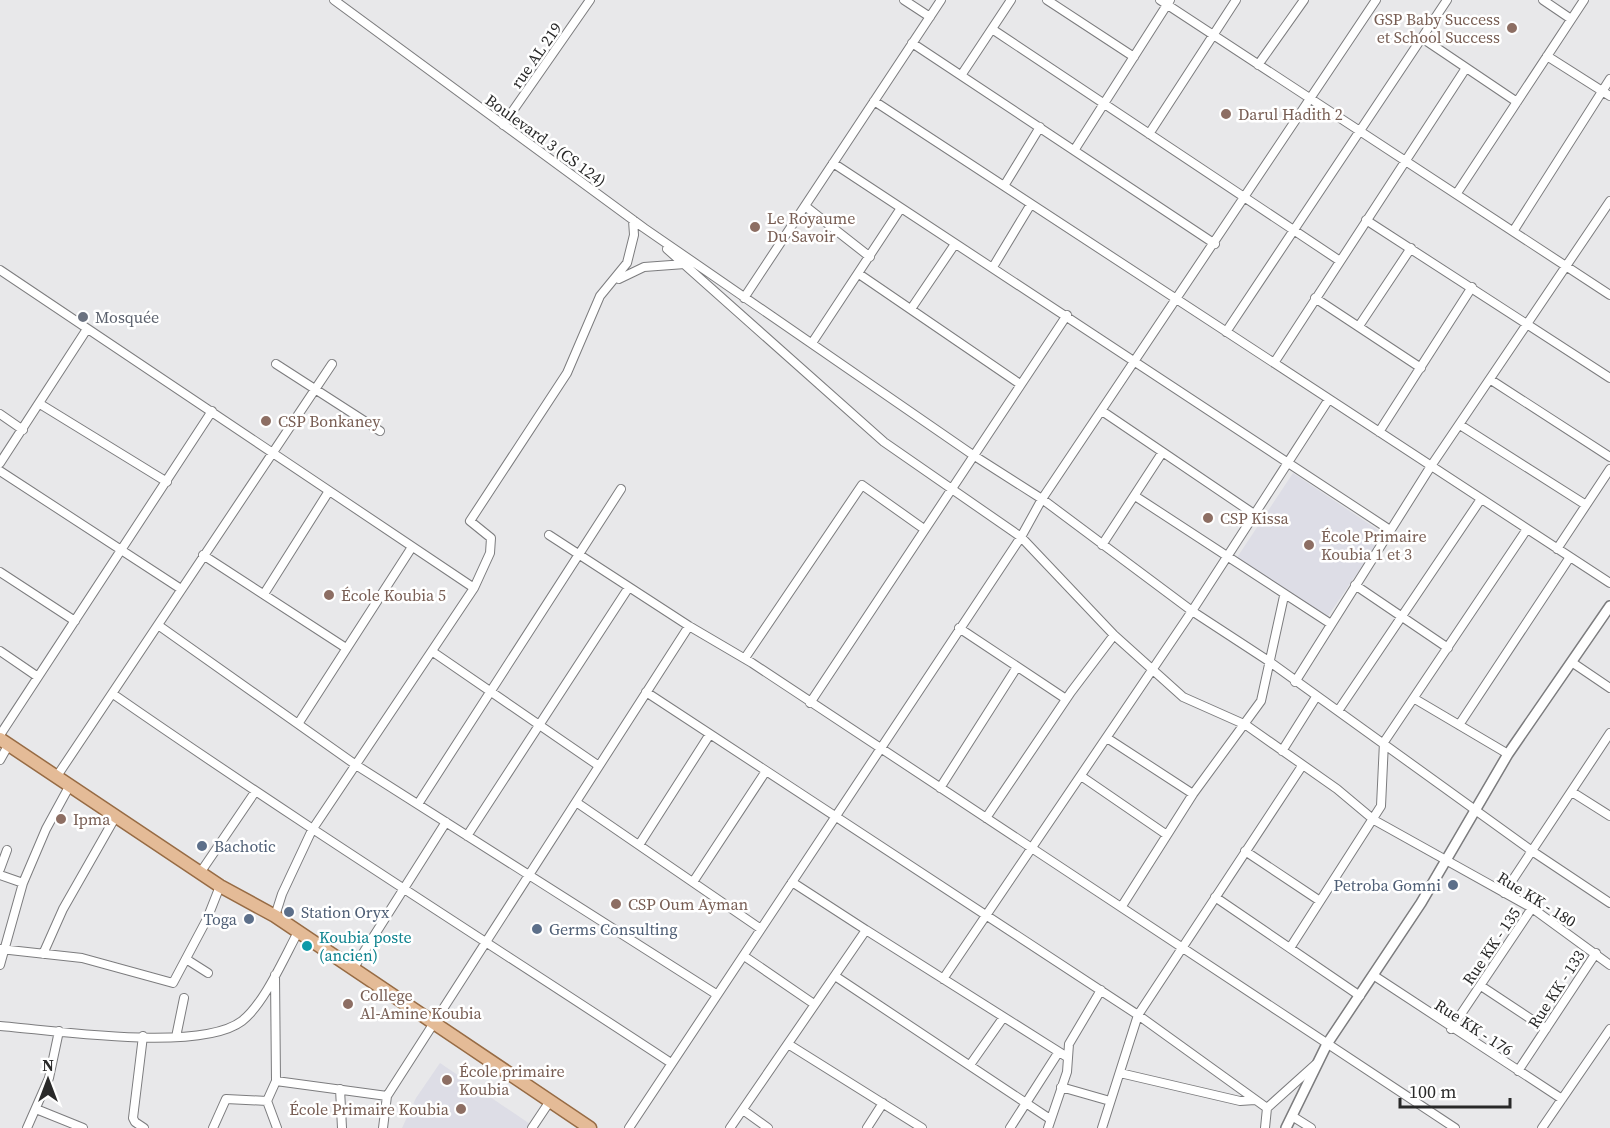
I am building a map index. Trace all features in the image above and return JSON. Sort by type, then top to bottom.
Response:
[{"type":"main road","points":[[3,739],[200,873],[275,916],[590,1128]]},
{"type":"street","name":"Boulevard 3 (CS 124)","points":[[334,0],[644,228],[973,455],[1042,499],[1192,611],[1270,662],[1316,697],[1384,742],[1532,851],[1610,903]]},
{"type":"street","name":"rue AL 219","points":[[504,125],[590,0]]},
{"type":"street","points":[[904,0],[930,17]]},
{"type":"street","points":[[744,298],[941,0]]},
{"type":"street","points":[[962,74],[1011,0]]},
{"type":"street","points":[[1047,0],[1134,57]]},
{"type":"street","points":[[1149,134],[1236,0]]},
{"type":"street","points":[[1258,65],[1304,0]]},
{"type":"street","points":[[629,1128],[1021,537],[1042,499],[1215,244],[1376,0]]},
{"type":"street","points":[[1226,332],[1447,0]]},
{"type":"street","points":[[1543,0],[1571,19]]},
{"type":"street","points":[[1457,193],[1584,0]]},
{"type":"street","points":[[1075,149],[1166,2],[1360,132],[1408,160],[1514,230],[1610,296]]},
{"type":"street","points":[[992,29],[1340,261]]},
{"type":"street","points":[[1422,38],[1517,102]]},
{"type":"street","points":[[912,43],[962,74],[1215,244]]},
{"type":"street","points":[[1547,56],[1610,96]]},
{"type":"street","points":[[1274,363],[1466,68]]},
{"type":"street","points":[[1514,230],[1610,79]]},
{"type":"street","points":[[874,101],[1610,584]]},
{"type":"street","points":[[1004,186],[1040,127]]},
{"type":"street","points":[[833,163],[1289,461],[1390,530]]},
{"type":"street","points":[[1295,682],[1431,466],[1610,201]]},
{"type":"street","points":[[993,267],[1031,204]]},
{"type":"street","points":[[805,206],[870,257]]},
{"type":"street","points":[[812,343],[902,208]]},
{"type":"street","points":[[275,916],[312,830],[474,588],[490,554],[491,538],[470,521],[567,374],[600,296],[627,263],[632,249],[633,220]]},
{"type":"street","points":[[1366,220],[1610,378]]},
{"type":"street","name":"Rue KK - 180","points":[[644,228],[885,442],[1021,537],[1114,634],[1183,698],[1246,725],[1337,789],[1374,819],[1446,862],[1532,908],[1610,965]]},
{"type":"street","points":[[911,309],[955,244]]},
{"type":"street","points":[[1359,326],[1411,248]]},
{"type":"street","points":[[612,282],[644,267],[696,264]]},
{"type":"street","points":[[0,270],[474,588]]},
{"type":"street","points":[[859,274],[1020,384]]},
{"type":"street","points":[[1380,432],[1472,287]]},
{"type":"street","points":[[1315,298],[1421,368]]},
{"type":"street","points":[[810,703],[1067,315]]},
{"type":"street","points":[[0,463],[87,329]]},
{"type":"street","points":[[276,364],[380,431]]},
{"type":"street","points":[[57,776],[332,364]]},
{"type":"street","points":[[1491,380],[1610,457]]},
{"type":"street","points":[[943,979],[1192,611],[1329,399]]},
{"type":"street","points":[[40,404],[166,482]]},
{"type":"street","points":[[0,760],[3,739],[38,677],[212,411]]},
{"type":"street","points":[[1102,411],[1254,514]]},
{"type":"street","points":[[0,414],[23,430]]},
{"type":"street","points":[[1460,425],[1586,505]]},
{"type":"street","points":[[1102,545],[1162,453]]},
{"type":"street","points":[[1557,549],[1610,469]]},
{"type":"street","points":[[0,471],[181,589]]},
{"type":"street","points":[[744,658],[862,484],[924,529]]},
{"type":"street","points":[[417,804],[621,489]]},
{"type":"street","points":[[264,594],[329,491]]},
{"type":"street","points":[[1135,496],[1284,596],[1331,624]]},
{"type":"street","points":[[1338,711],[1481,499]]},
{"type":"street","points":[[1290,948],[1374,819],[1383,797],[1384,742],[1527,529]]},
{"type":"street","points":[[549,535],[689,626],[744,658],[1031,850],[1184,946],[1455,1128]]},
{"type":"street","points":[[298,724],[412,547]]},
{"type":"street","points":[[203,555],[346,648]]},
{"type":"street","points":[[1459,725],[1570,557]]},
{"type":"street","points":[[0,572],[75,621]]},
{"type":"street","points":[[1355,585],[1400,618],[1448,648]]},
{"type":"street","points":[[467,836],[629,587]]},
{"type":"street","points":[[1122,906],[1193,794],[1246,725],[1261,701],[1284,596]]},
{"type":"street","points":[[1286,1128],[1327,1044],[1446,862],[1508,754],[1573,663],[1610,606]]},
{"type":"street","points":[[158,625],[356,765],[716,994]]},
{"type":"street","points":[[383,1128],[387,1096],[689,626]]},
{"type":"street","points":[[959,628],[1066,699]]},
{"type":"street","points":[[986,818],[1066,699],[1114,634]]},
{"type":"street","points":[[0,651],[38,677]]},
{"type":"street","points":[[432,652],[599,766]]},
{"type":"street","points":[[1573,663],[1610,688]]},
{"type":"street","points":[[940,788],[1017,667]]},
{"type":"street","points":[[646,692],[1101,990],[1267,1108]]},
{"type":"street","points":[[113,694],[312,830],[405,888],[671,1063]]},
{"type":"street","points":[[1282,751],[1316,697]]},
{"type":"street","points":[[1415,699],[1508,754]]},
{"type":"street","points":[[1504,893],[1610,733]]},
{"type":"street","points":[[639,845],[710,734]]},
{"type":"street","points":[[1107,738],[1193,794]]},
{"type":"street","points":[[1102,1128],[1138,1015],[1302,766]]},
{"type":"street","points":[[693,882],[766,771]]},
{"type":"street","points":[[1081,777],[1167,835]]},
{"type":"street","points":[[0,964],[23,883],[46,829],[70,785]]},
{"type":"street","points":[[200,873],[255,792]]},
{"type":"street","points":[[1572,792],[1610,816]]},
{"type":"street","points":[[576,802],[761,929]]},
{"type":"street","points":[[43,954],[63,909],[116,816]]},
{"type":"street","points":[[353,969],[446,822]]},
{"type":"street","points":[[0,869],[7,850]]},
{"type":"street","points":[[1245,851],[1320,901]]},
{"type":"street","points":[[0,875],[23,883]]},
{"type":"street","points":[[792,882],[1066,1057]]},
{"type":"street","points":[[3,949],[82,958],[172,983],[186,959],[220,886]]},
{"type":"street","points":[[1215,897],[1360,996]]},
{"type":"street","name":"Rue KK - 135","points":[[1451,1029],[1532,908]]},
{"type":"street","points":[[730,1128],[866,930]]},
{"type":"street","points":[[0,1026],[176,1037],[218,1031],[242,1021],[275,974],[298,932]]},
{"type":"street","name":"Rue KK - 133","points":[[1518,1071],[1596,953]]},
{"type":"street","points":[[744,956],[814,1004]]},
{"type":"street","points":[[186,959],[208,973]]},
{"type":"street","points":[[275,974],[276,1081],[267,1101],[277,1128]]},
{"type":"street","name":"Rue KK - 176","points":[[1373,975],[1451,1029],[1562,1099]]},
{"type":"street","points":[[835,976],[1050,1119]]},
{"type":"street","points":[[1481,986],[1546,1029]]},
{"type":"street","points":[[1048,1128],[1067,1072],[1066,1057],[1077,1028],[1101,990]]},
{"type":"street","points":[[176,1037],[183,998]]},
{"type":"street","points":[[970,1065],[1003,1018]]},
{"type":"street","points":[[1542,1128],[1610,1029]]},
{"type":"street","points":[[27,1128],[49,1078],[60,1031]]},
{"type":"street","points":[[143,1036],[134,1118],[135,1122],[144,1128]]},
{"type":"street","points":[[788,1044],[922,1128]]},
{"type":"street","points":[[1010,1128],[1058,1053]]},
{"type":"street","points":[[1265,1128],[1267,1108],[1319,1061]]},
{"type":"street","points":[[1120,1073],[1240,1101],[1255,1100]]},
{"type":"street","points":[[276,1081],[387,1096]]},
{"type":"street","points":[[1061,1087],[1110,1101]]},
{"type":"street","points":[[340,1089],[342,1128]]},
{"type":"street","points":[[213,1128],[226,1099],[267,1101]]},
{"type":"street","points":[[532,1128],[550,1101]]},
{"type":"street","points":[[867,1128],[883,1103]]},
{"type":"street","points":[[36,1109],[83,1128]]},
{"type":"street","points":[[742,1110],[768,1128]]},
{"type":"street","points":[[1292,1116],[1311,1128]]},
{"type":"shaded area","points":[[1293,473],[1384,534],[1326,619],[1236,559]]},
{"type":"shaded area","name":"École primaire Koubia","points":[[440,1063],[530,1124],[527,1128],[402,1128],[416,1098]]},
{"type":"place","name":"GSP Baby Success et School Success","points":[[1512,28]]},
{"type":"place","name":"Darul Hadith 2","points":[[1226,114]]},
{"type":"place","name":"Le Royaume Du Savoir","points":[[755,227]]},
{"type":"place","name":"Mosquée","points":[[83,317]]},
{"type":"place","name":"CSP Bonkaney","points":[[266,421]]},
{"type":"place","name":"CSP Kissa","points":[[1208,518]]},
{"type":"place","name":"École Primaire Koubia 1 et 3","points":[[1309,545]]},
{"type":"place","name":"École Koubia 5","points":[[329,595]]},
{"type":"place","name":"Ipma","points":[[61,819]]},
{"type":"place","name":"Bachotic","points":[[202,846]]},
{"type":"place","name":"Petroba Gomni","points":[[1453,885]]},
{"type":"place","name":"CSP Oum Ayman","points":[[616,904]]},
{"type":"place","name":"Station Oryx","points":[[289,912]]},
{"type":"place","name":"Toga","points":[[249,919]]},
{"type":"place","name":"Germs Consulting","points":[[537,929]]},
{"type":"place","name":"Koubia poste (ancien)","points":[[307,946]]},
{"type":"place","name":"College Al-Amine Koubia","points":[[348,1004]]},
{"type":"place","name":"École primaire Koubia","points":[[447,1080]]},
{"type":"place","name":"École Primaire Koubia","points":[[461,1109]]}]
